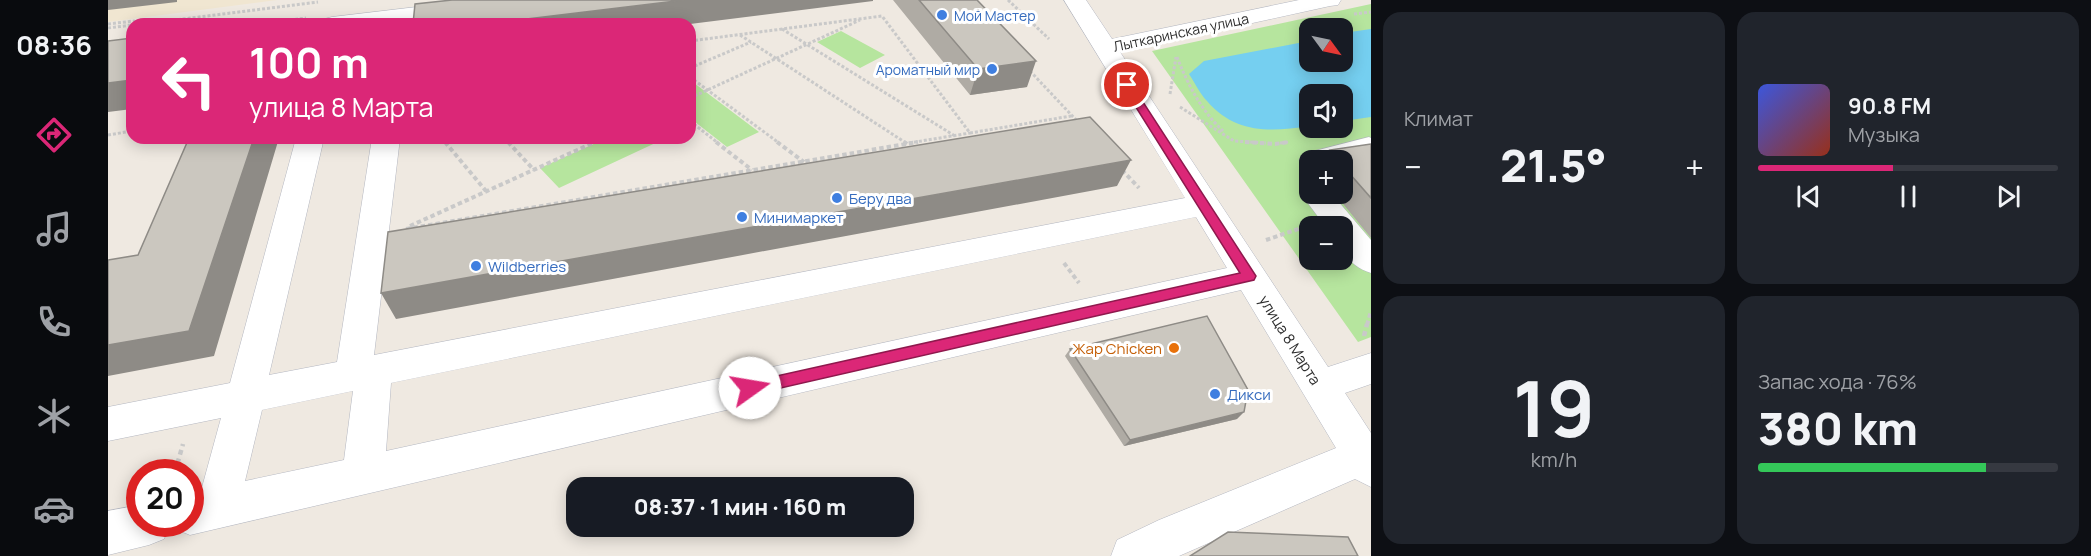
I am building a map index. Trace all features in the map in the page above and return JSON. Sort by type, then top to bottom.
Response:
[{"type":"street","points":[[415,18],[530,0]]},
{"type":"street","name":"улица 8 Марта","points":[[1075,0],[1367,462]]},
{"type":"street","name":"Лыткаринская улица","points":[[1104,48],[1330,0]]},
{"type":"street","points":[[204,511],[246,397],[309,144]]},
{"type":"street","points":[[363,475],[364,373],[385,144]]},
{"type":"street","points":[[1338,150],[1369,146],[1371,148]]},
{"type":"street","points":[[108,424],[1204,205]]},
{"type":"street","points":[[1353,240],[1371,261]]},
{"type":"street","points":[[204,511],[1249,276]]},
{"type":"street","points":[[1319,386],[1371,368]]},
{"type":"street","points":[[1133,556],[1174,535],[1367,462]]},
{"type":"street","points":[[108,533],[126,529]]},
{"type":"path","points":[[1008,0],[1049,39]]},
{"type":"path","points":[[190,18],[325,1]]},
{"type":"path","points":[[696,40],[882,16],[970,134]]},
{"type":"path","points":[[696,95],[864,18]]},
{"type":"path","points":[[108,26],[126,23]]},
{"type":"path","points":[[108,26],[126,25]]},
{"type":"path","points":[[782,29],[955,136]]},
{"type":"path","points":[[740,34],[908,144]]},
{"type":"path","points":[[696,66],[752,42]]},
{"type":"path","points":[[1176,56],[1190,92],[1215,124],[1234,141]]},
{"type":"path","points":[[1027,68],[1080,124]]},
{"type":"path","points":[[696,82],[804,162]]},
{"type":"path","points":[[1178,106],[1234,141],[1275,144],[1299,152]]},
{"type":"path","points":[[590,144],[405,229],[1072,116]]},
{"type":"path","points":[[696,126],[752,170]]},
{"type":"path","points":[[108,135],[126,132]]},
{"type":"path","points":[[447,144],[486,191]]},
{"type":"path","points":[[510,144],[534,170]]},
{"type":"path","points":[[1118,165],[1141,190]]},
{"type":"path","points":[[1266,240],[1299,228]]},
{"type":"path","points":[[1059,257],[1099,310]]},
{"type":"shaded area","points":[[108,0],[277,0],[126,18],[108,22]]},
{"type":"green space","points":[[1371,4],[1371,337],[1358,342],[1307,270],[1353,270],[1353,216],[1299,216],[1299,259],[1152,51],[1299,19],[1299,72],[1353,72],[1353,18],[1306,18]]},
{"type":"green space","points":[[841,31],[885,55],[860,68],[817,42]]},
{"type":"green space","points":[[696,85],[759,132],[727,147],[696,123]]},
{"type":"green space","points":[[594,144],[653,144],[559,188],[540,168]]},
{"type":"water","points":[[1371,29],[1371,117],[1353,120],[1353,84],[1299,84],[1299,127],[1254,128],[1229,120],[1218,112],[1202,95],[1189,74],[1204,61],[1299,43],[1299,72],[1353,72],[1353,32]]},
{"type":"building","points":[[452,0],[684,0],[536,18],[414,18],[415,4]]},
{"type":"building","points":[[919,0],[977,0],[1036,61],[978,69]]},
{"type":"building","points":[[126,39],[126,81],[108,83],[108,41]]},
{"type":"building","points":[[1090,117],[1131,160],[381,293],[388,232]]},
{"type":"building","points":[[186,144],[252,144],[189,331],[108,345],[108,260],[138,255]]},
{"type":"building","points":[[1371,144],[1371,198],[1353,178],[1353,150],[1330,150]]},
{"type":"building","points":[[1207,316],[1248,390],[1244,412],[1130,440],[1070,349]]},
{"type":"building","points":[[1228,532],[1348,537],[1358,556],[1190,556]]},
{"type":"place","name":"Мой Мастер","points":[[942,15]]},
{"type":"place","name":"Ароматный мир","points":[[992,69]]},
{"type":"place","name":"Беру два","points":[[837,198]]},
{"type":"place","name":"Минимаркет","points":[[742,217]]},
{"type":"place","name":"Wildberries","points":[[476,266]]},
{"type":"place","name":"Жар Chicken","points":[[1174,348]]},
{"type":"place","name":"Дикси","points":[[1215,394]]},
{"type":"route","points":[[750,388],[1249,276],[1127,85]]}]
